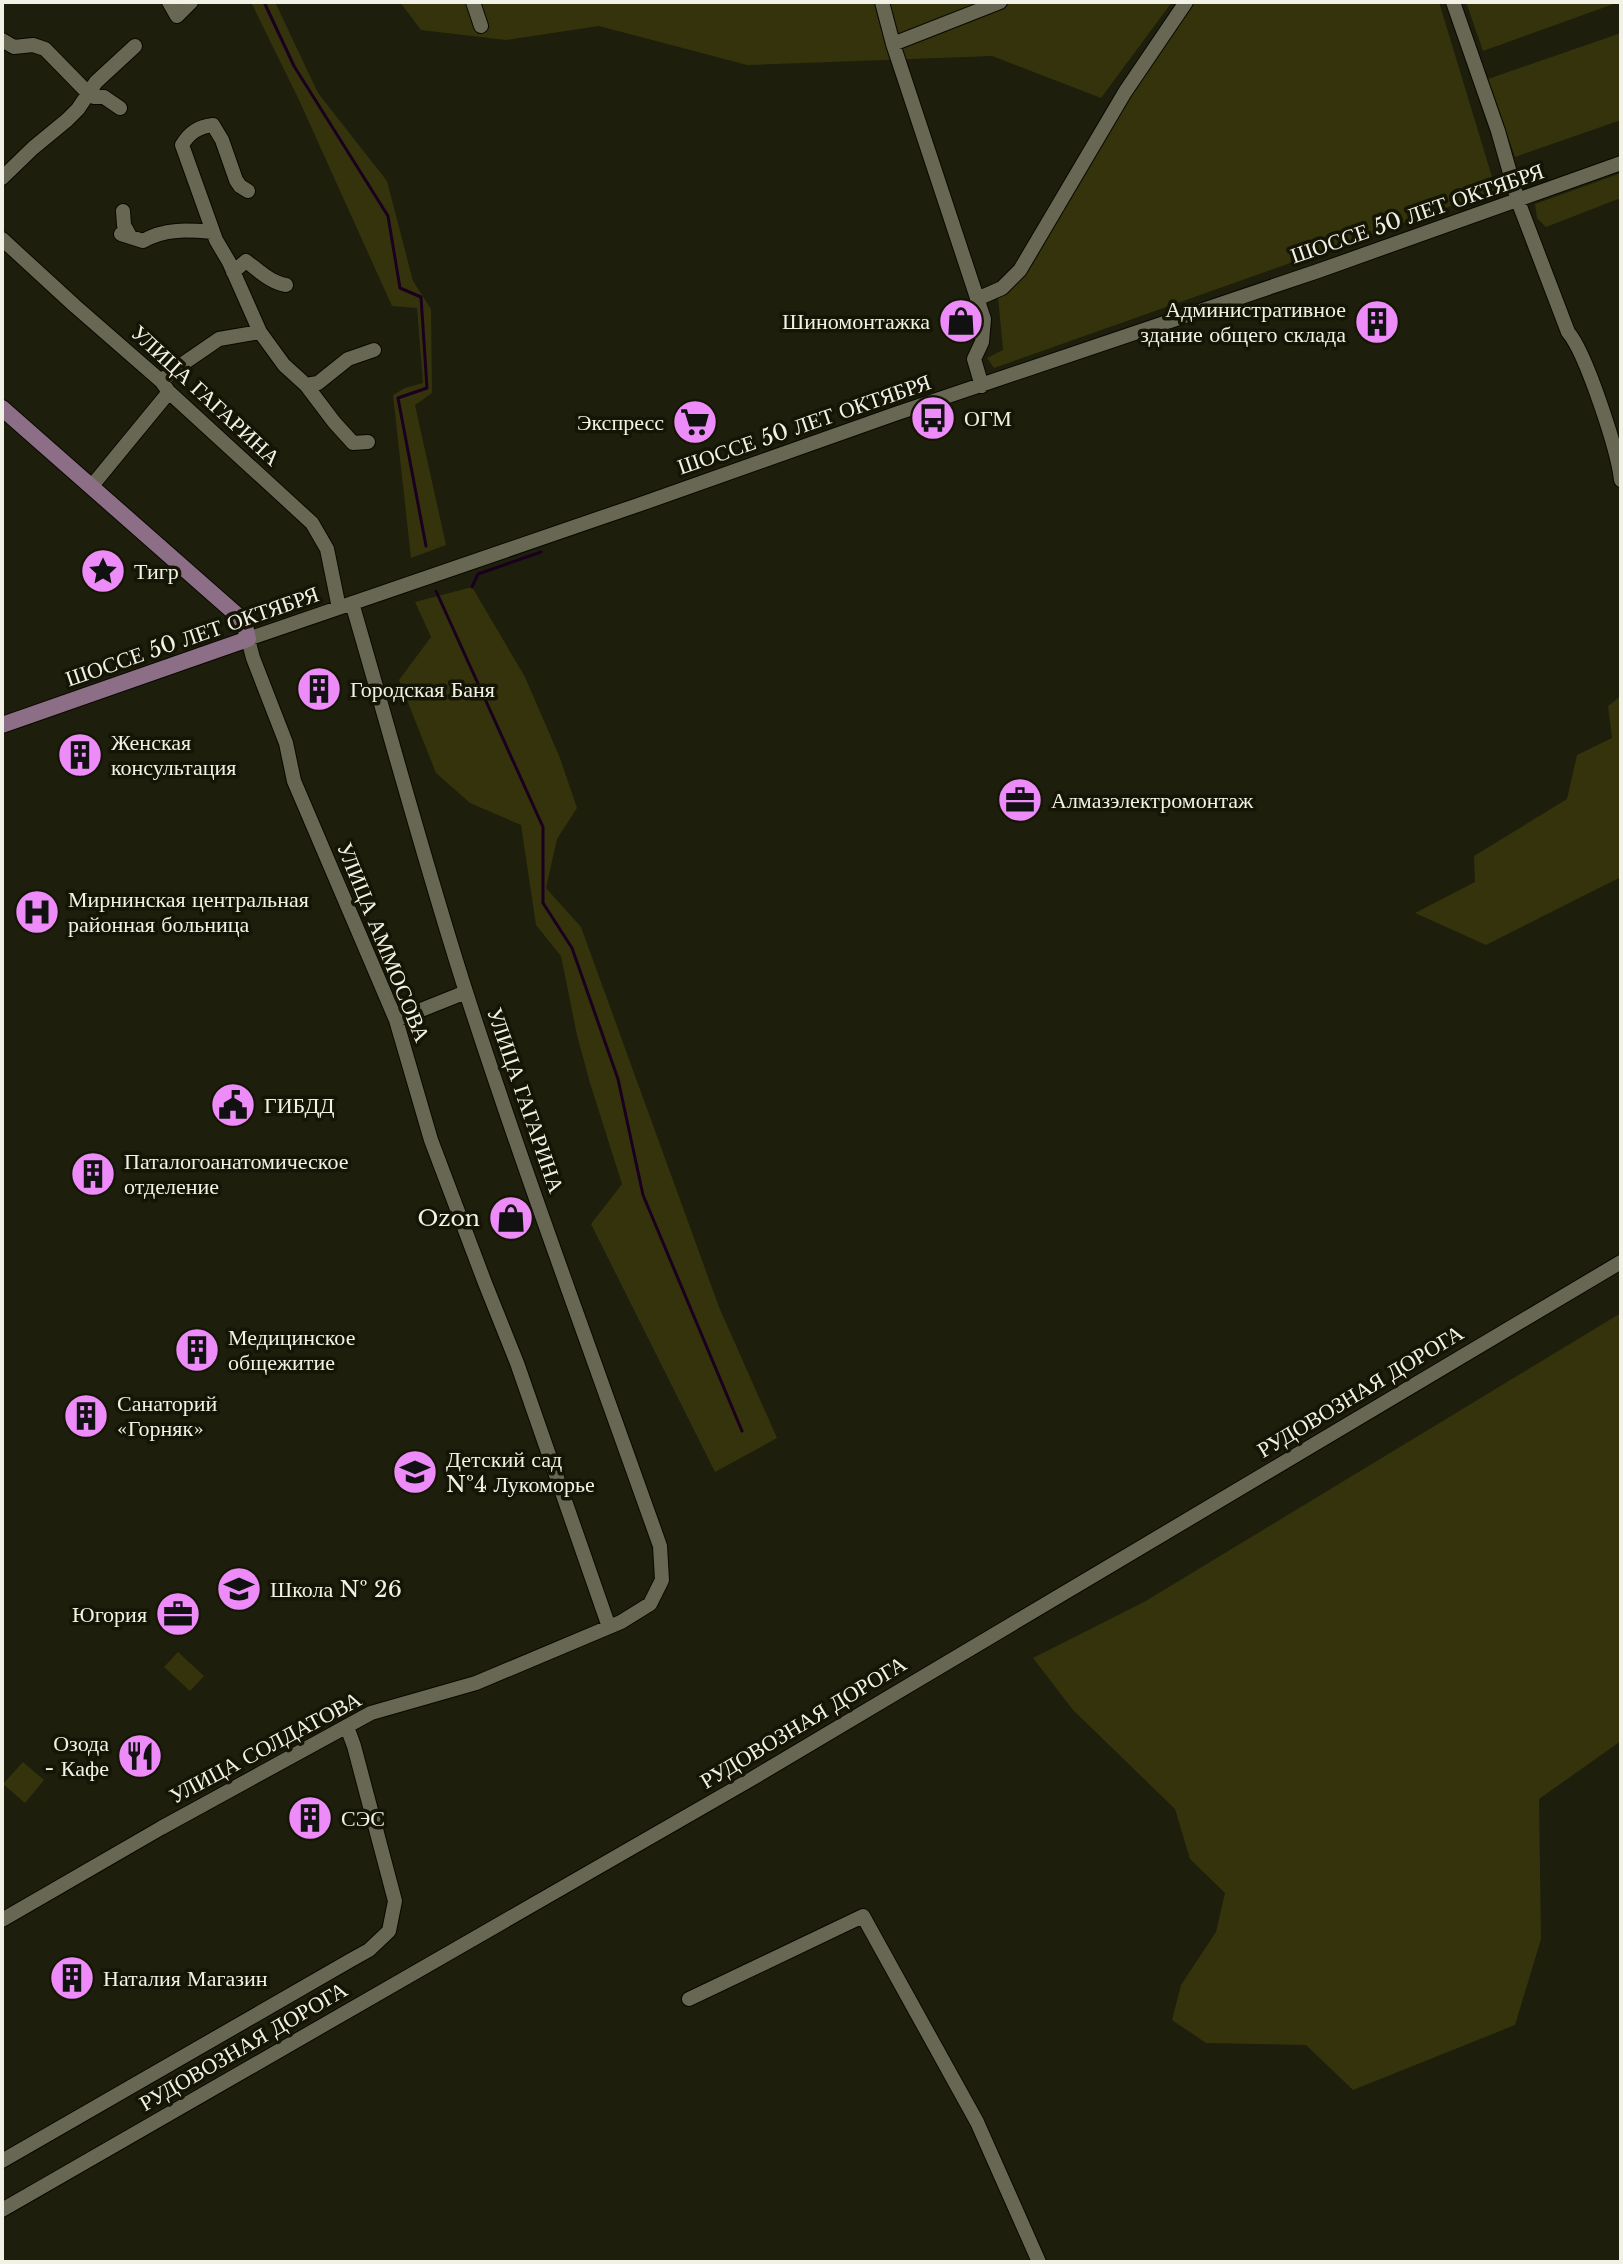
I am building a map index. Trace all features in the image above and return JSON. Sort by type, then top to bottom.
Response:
[{"type":"main road","name":"УЛИЦА АММОСОВА","points":[[2,408],[237,615],[245,626],[248,639]]},
{"type":"main road","name":"ШОССЕ 50 ЛЕТ ОКТЯБРЯ","points":[[2,725],[248,639]]},
{"type":"street","points":[[169,2],[177,16],[191,2]]},
{"type":"street","points":[[473,2],[481,26]]},
{"type":"street","points":[[882,2],[984,319],[982,342],[974,359],[982,386]]},
{"type":"street","points":[[893,44],[1000,2]]},
{"type":"street","points":[[977,299],[1002,288],[1020,270],[1125,92],[1186,2]]},
{"type":"street","points":[[1453,2],[1489,102],[1518,201],[1568,332],[1585,362],[1619,462],[1621,480]]},
{"type":"street","points":[[2,40],[14,47],[33,45],[45,49],[88,93],[94,97],[104,97],[120,108]]},
{"type":"street","points":[[2,178],[67,120],[96,82],[135,46]]},
{"type":"street","points":[[248,191],[236,180],[222,140],[213,125],[199,126],[187,137],[182,145],[213,232],[260,332],[284,365],[306,385],[353,443],[368,442]]},
{"type":"street","name":"ШОССЕ 50 ЛЕТ ОКТЯБРЯ","points":[[248,639],[1621,163]]},
{"type":"street","points":[[123,211],[125,235],[143,241],[154,234],[171,230],[213,232]]},
{"type":"street","name":"УЛИЦА ГАГАРИНА","points":[[2,239],[312,523],[327,549],[386,724],[466,992],[660,1546],[662,1580],[650,1604]]},
{"type":"street","points":[[233,272],[246,261],[272,280],[286,285]]},
{"type":"street","points":[[91,487],[184,363],[219,339],[260,332]]},
{"type":"street","points":[[306,385],[318,383],[348,359],[374,350]]},
{"type":"street","name":"УЛИЦА АММОСОВА","points":[[248,639],[286,743],[294,781],[396,1020],[434,1148],[517,1363],[609,1627]]},
{"type":"street","points":[[396,1020],[466,992]]},
{"type":"street","name":"РУДОВОЗНАЯ ДОРОГА","points":[[2,2210],[748,1781],[1621,1262]]},
{"type":"street","name":"УЛИЦА СОЛДАТОВА","points":[[2,1920],[161,1828],[371,1713],[476,1683],[609,1627],[650,1604]]},
{"type":"street","points":[[2,2161],[360,1955],[389,1931],[395,1901],[347,1727]]},
{"type":"street","points":[[689,1999],[863,1916],[977,2122],[1039,2262]]},
{"type":"shaded area","points":[[251,2],[275,2],[318,93],[387,181],[413,281],[431,309],[432,393],[415,405],[446,545],[411,558],[393,395],[423,383],[417,308],[392,306]]},
{"type":"shaded area","points":[[400,2],[1172,2],[1101,98],[992,56],[747,65],[599,26],[506,40],[421,30]]},
{"type":"shaded area","points":[[1194,2],[1439,2],[1496,190],[994,368],[987,358],[1003,350],[998,297]]},
{"type":"shaded area","points":[[1466,2],[1619,2],[1483,51]]},
{"type":"shaded area","points":[[1621,33],[1621,120],[1515,157],[1488,79]]},
{"type":"shaded area","points":[[1621,173],[1621,202],[1618,199],[1546,227],[1537,218],[1535,204]]},
{"type":"shaded area","points":[[472,587],[525,677],[560,758],[577,808],[557,839],[546,888],[581,927],[719,1307],[777,1438],[715,1472],[591,1224],[622,1184],[577,1035],[561,956],[536,925],[521,825],[470,803],[436,773],[399,680],[431,637],[415,602]]},
{"type":"shaded area","points":[[1621,696],[1621,877],[1486,945],[1415,913],[1475,882],[1474,856],[1567,799],[1577,755],[1612,738],[1608,706]]},
{"type":"shaded area","points":[[1621,1313],[1621,1741],[1539,1799],[1541,1939],[1515,2025],[1353,2090],[1306,2045],[1206,2043],[1172,2020],[1181,1985],[1216,1932],[1225,1893],[1190,1859],[1175,1809],[1073,1710],[1033,1658],[1144,1602]]},
{"type":"shaded area","points":[[178,1652],[204,1676],[190,1691],[164,1667]]},
{"type":"shaded area","points":[[23,1762],[44,1780],[25,1803],[3,1784]]},
{"type":"waterway","points":[[264,2],[294,66],[388,216],[400,288],[421,297],[427,388],[398,398],[426,546]]},
{"type":"waterway","points":[[472,587],[478,574],[541,552]]},
{"type":"waterway","points":[[436,591],[543,827],[543,903],[572,948],[618,1079],[643,1195],[742,1431]]},
{"type":"place","name":"Шиномонтажка","points":[[961,321]]},
{"type":"place","name":"Административное здание общего склада","points":[[1377,322]]},
{"type":"place","name":"ОГМ","points":[[933,418]]},
{"type":"place","name":"Экспресс","points":[[695,422]]},
{"type":"place","name":"Тигр","points":[[103,571]]},
{"type":"place","name":"Городская Баня","points":[[319,689]]},
{"type":"place","name":"Женская консультация","points":[[80,755]]},
{"type":"place","name":"Алмазэлектромонтаж","points":[[1020,800]]},
{"type":"place","name":"Мирнинская центральная районная больница","points":[[37,912]]},
{"type":"place","name":"ГИБДД","points":[[233,1105]]},
{"type":"place","name":"Паталогоанатомическое отделение","points":[[93,1174]]},
{"type":"place","name":"Ozon","points":[[511,1218]]},
{"type":"place","name":"Медицинское общежитие","points":[[197,1350]]},
{"type":"place","name":"Санаторий «Горняк»","points":[[86,1416]]},
{"type":"place","name":"Детский сад №4 Лукоморье","points":[[415,1472]]},
{"type":"place","name":"Школа № 26","points":[[239,1589]]},
{"type":"place","name":"Югория","points":[[178,1614]]},
{"type":"place","name":"Озода - Кафе","points":[[140,1756]]},
{"type":"place","name":"СЭС","points":[[310,1818]]},
{"type":"place","name":"Наталия Магазин","points":[[72,1978]]}]
